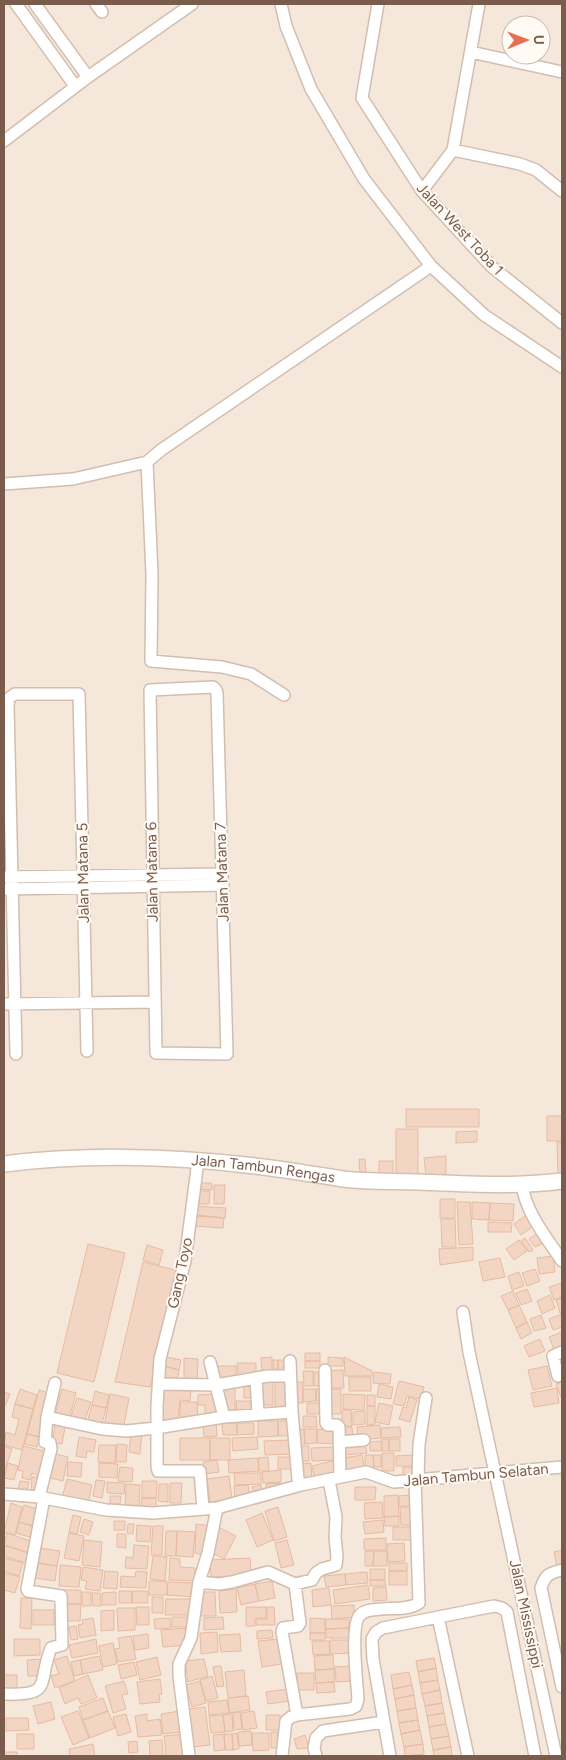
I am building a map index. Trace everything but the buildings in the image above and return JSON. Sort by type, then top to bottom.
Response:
[{"type":"street","points":[[16,4],[75,86]]},
{"type":"street","points":[[36,4],[88,77]]},
{"type":"street","points":[[4,141],[75,86],[192,4]]},
{"type":"street","points":[[281,4],[286,26],[311,89],[364,179],[431,266],[484,315],[562,367]]},
{"type":"street","name":"Jalan West Toba 1","points":[[378,4],[362,98],[422,191],[492,267],[562,323]]},
{"type":"street","points":[[422,191],[453,150],[479,4]]},
{"type":"street","points":[[470,52],[562,72]]},
{"type":"street","points":[[453,150],[536,170],[562,191]]},
{"type":"street","points":[[4,484],[72,479],[147,462],[161,450],[431,266]]},
{"type":"street","points":[[147,462],[152,574],[151,661],[222,667],[251,674],[284,695]]},
{"type":"street","name":"Jalan Matana 7","points":[[150,690],[213,687],[216,690],[227,1054],[156,1054]]},
{"type":"street","name":"Jalan Matana 6","points":[[150,690],[156,1054]]},
{"type":"street","name":"Jalan Matana 5","points":[[8,877],[9,698],[15,694],[79,694],[87,1051]]},
{"type":"street","points":[[16,1054],[9,1004],[8,877],[83,876],[152,881],[223,880]]},
{"type":"street","points":[[8,889],[83,888],[152,881]]},
{"type":"street","points":[[9,1004],[155,1002]]},
{"type":"street","name":"Jalan Tambun Rengas","points":[[4,1164],[94,1158],[197,1171],[246,1165],[346,1179],[447,1183],[523,1190],[562,1181]]},
{"type":"street","name":"Gang Toyo","points":[[197,1171],[185,1261],[160,1359],[156,1428],[158,1471],[200,1471],[203,1509]]},
{"type":"street","points":[[523,1190],[540,1227],[562,1261]]},
{"type":"street","name":"Jalan Mississippi","points":[[463,1312],[556,1756]]},
{"type":"street","points":[[558,1376],[553,1356],[562,1352]]},
{"type":"street","points":[[290,1361],[292,1412],[298,1479],[301,1485]]},
{"type":"street","points":[[210,1362],[224,1416]]},
{"type":"street","points":[[199,1582],[219,1584],[268,1572],[295,1584],[312,1580],[316,1573],[322,1569],[336,1565],[335,1479],[339,1442],[338,1426],[326,1423],[325,1370]]},
{"type":"street","points":[[159,1384],[216,1385],[256,1378],[290,1376]]},
{"type":"street","points":[[256,1378],[258,1414]]},
{"type":"street","points":[[4,1694],[25,1695],[39,1689],[43,1682],[51,1648],[62,1645],[61,1596],[27,1589],[41,1497],[51,1449],[50,1443],[46,1442],[47,1418],[55,1383]]},
{"type":"street","points":[[282,1756],[286,1721],[291,1717],[337,1712],[356,1706],[358,1698],[355,1625],[357,1619],[366,1610],[412,1606],[419,1603],[417,1480],[426,1398]]},
{"type":"street","points":[[47,1418],[102,1429],[128,1431],[224,1416],[292,1412]]},
{"type":"street","points":[[339,1442],[364,1440]]},
{"type":"street","name":"Jalan Tambun Selatan","points":[[4,1494],[41,1497],[106,1510],[153,1513],[217,1508],[301,1485],[366,1472],[392,1482],[562,1467]]},
{"type":"street","points":[[189,1756],[179,1676],[180,1664],[191,1638],[199,1582],[208,1553],[217,1508]]},
{"type":"street","points":[[562,1570],[552,1572],[543,1578],[541,1588],[562,1687]]},
{"type":"street","points":[[295,1584],[300,1623],[298,1626],[283,1628],[282,1632],[298,1715]]},
{"type":"street","points":[[390,1756],[373,1660],[372,1639],[376,1632],[383,1628],[494,1606],[502,1608],[507,1612],[535,1756]]},
{"type":"street","points":[[438,1618],[468,1756]]},
{"type":"street","points":[[316,1756],[314,1748],[316,1738],[323,1731],[384,1722]]},
{"type":"shaded area","points":[[4,4],[562,4],[562,1756],[4,1756]]}]
